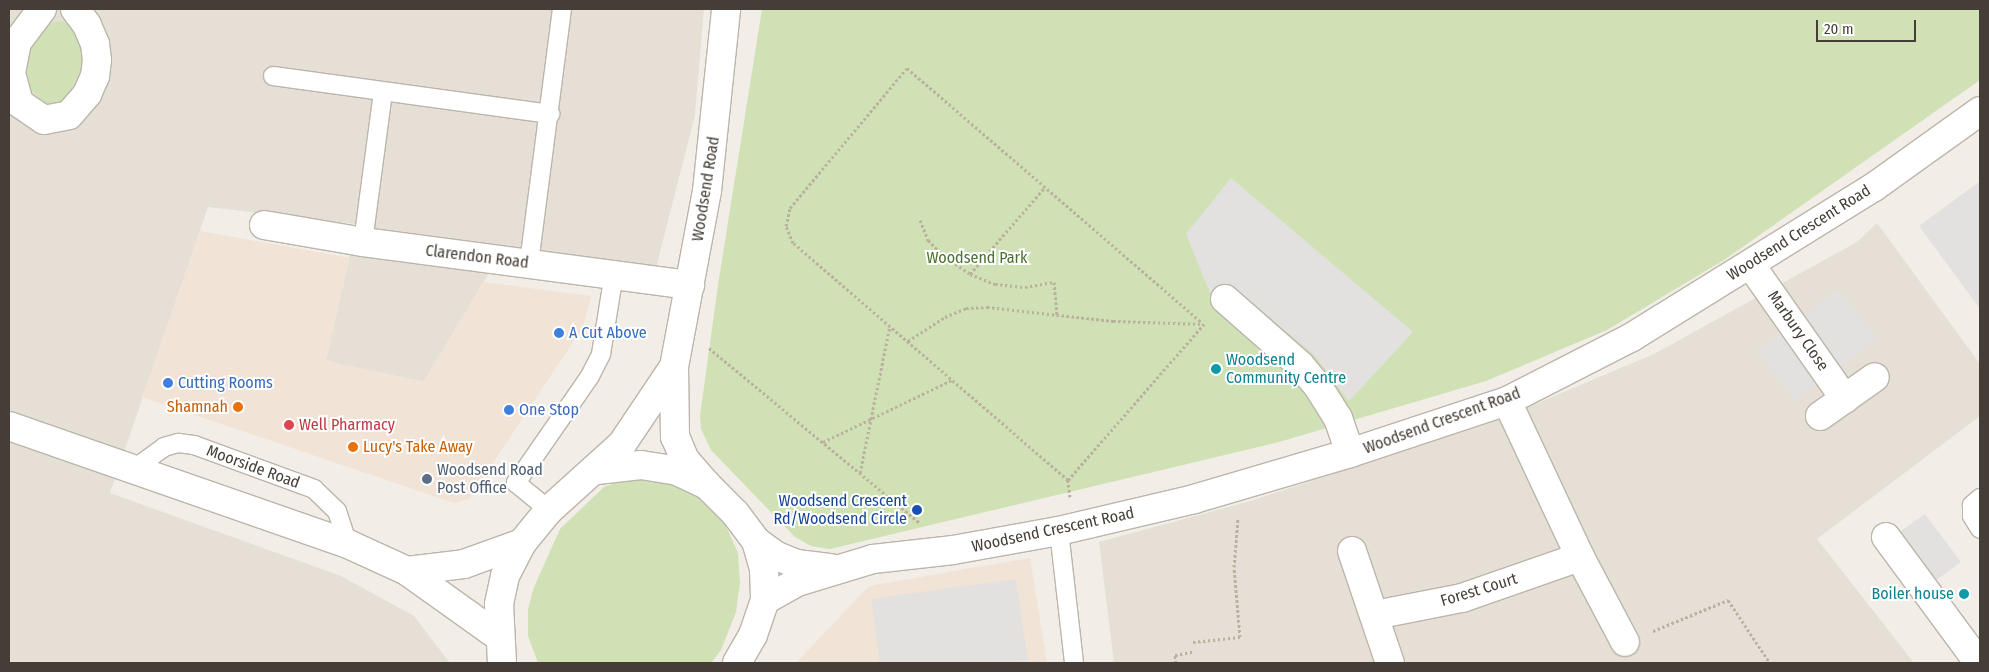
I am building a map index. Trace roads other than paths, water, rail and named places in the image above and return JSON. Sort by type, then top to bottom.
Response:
[{"type":"street","points":[[42,9],[17,42],[11,73],[19,103],[44,120],[69,115],[87,94],[95,76],[98,60],[95,44],[87,25],[75,9]]},
{"type":"street","name":"Woodsend Road","points":[[726,9],[719,106],[690,285],[674,367],[675,437],[685,460],[735,513],[756,541]]},
{"type":"street","name":"Woodsend Crescent Road","points":[[765,600],[797,582],[874,559],[953,550],[1067,529],[1247,484],[1350,453],[1507,401],[1632,337],[1874,187],[1980,110]]},
{"type":"street","name":"Clarendon Road","points":[[264,225],[362,242],[690,285]]},
{"type":"street","name":"Marbury Close","points":[[1750,264],[1845,399]]},
{"type":"street","points":[[1226,300],[1300,365],[1319,388],[1338,418],[1350,453]]},
{"type":"street","name":"Woodsend Road","points":[[502,663],[498,636],[500,604],[506,576],[522,544],[549,510],[597,470],[628,437],[674,367]]},
{"type":"street","points":[[1820,416],[1875,377]]},
{"type":"street","points":[[1507,401],[1580,557],[1625,642]]},
{"type":"street","points":[[9,426],[348,544],[407,571],[498,636]]},
{"type":"street","points":[[597,470],[641,465],[677,471],[707,485]]},
{"type":"street","points":[[1886,537],[1978,655]]},
{"type":"street","points":[[736,663],[753,635],[765,600],[764,569],[756,541]]},
{"type":"street","name":"Woodsend Crescent Road","points":[[756,541],[777,556],[797,564],[838,569]]},
{"type":"street","points":[[407,571],[464,564],[522,544]]},
{"type":"street","points":[[1352,552],[1390,663]]},
{"type":"street","name":"Forest Court","points":[[1375,615],[1462,598],[1580,557]]},
{"type":"lane","points":[[528,263],[550,114],[562,9]]},
{"type":"lane","points":[[273,76],[550,114]]},
{"type":"lane","points":[[362,242],[382,92]]},
{"type":"lane","points":[[549,510],[516,483],[590,376],[601,354],[614,274]]},
{"type":"lane","name":"Moorside Road","points":[[134,469],[164,447],[178,443],[194,445],[314,489],[337,511],[348,544]]},
{"type":"lane","points":[[1980,498],[1972,505],[1972,516],[1980,529]]},
{"type":"lane","points":[[1067,529],[1074,663]]},
{"type":"place","name":"A Cut Above","points":[[559,333]]},
{"type":"place","name":"Woodsend Community Centre","points":[[1216,369]]},
{"type":"place","name":"Cutting Rooms","points":[[168,383]]},
{"type":"place","name":"Shamnah","points":[[238,407]]},
{"type":"place","name":"One Stop","points":[[509,410]]},
{"type":"place","name":"Well Pharmacy","points":[[289,425]]},
{"type":"place","name":"Lucy's Take Away","points":[[353,447]]},
{"type":"place","name":"Woodsend Road Post Office","points":[[427,479]]},
{"type":"place","name":"Woodsend Crescent Rd/Woodsend Circle","points":[[917,510]]},
{"type":"place","name":"Boiler house","points":[[1964,594]]},
{"type":"park label","name":"Woodsend Park","points":[[977,258]]}]
